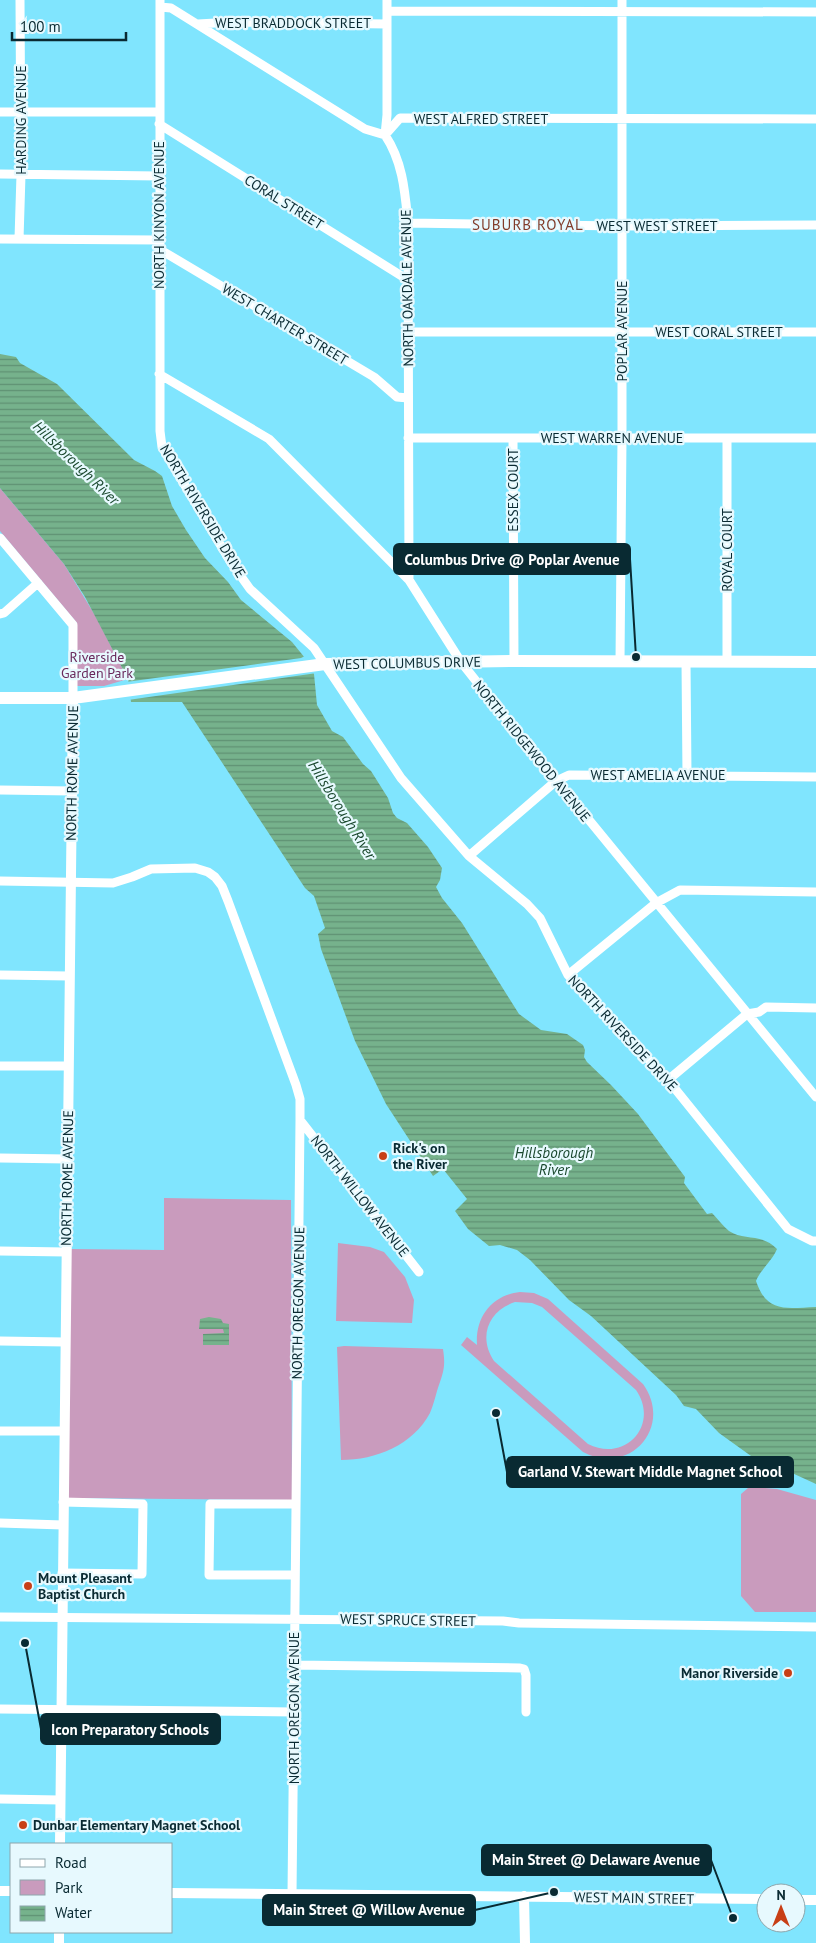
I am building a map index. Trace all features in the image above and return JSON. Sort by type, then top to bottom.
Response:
[{"type":"main road","name":"WEST COLUMBUS DRIVE","points":[[0,698],[73,698],[319,665],[514,661],[816,662]]},
{"type":"street","name":"HARDING AVENUE","points":[[18,239],[21,175],[20,0]]},
{"type":"street","points":[[160,4],[171,8],[198,24],[365,129],[385,135],[387,115],[387,0]]},
{"type":"street","name":"POPLAR AVENUE","points":[[620,662],[622,0]]},
{"type":"street","name":"NORTH KINYON AVENUE","points":[[160,4],[160,430]]},
{"type":"street","name":"WEST BRADDOCK STREET","points":[[387,11],[816,12]]},
{"type":"street","name":"WEST BRADDOCK STREET","points":[[198,24],[232,22],[387,24]]},
{"type":"street","points":[[0,112],[159,112]]},
{"type":"street","name":"WEST ALFRED STREET","points":[[385,135],[400,118],[816,119]]},
{"type":"street","name":"CORAL STREET","points":[[159,124],[408,280]]},
{"type":"street","name":"NORTH OAKDALE AVENUE","points":[[385,135],[393,147],[402,172],[408,223],[410,580]]},
{"type":"street","points":[[0,174],[159,176]]},
{"type":"street","name":"WEST WEST STREET","points":[[408,223],[622,226],[816,225]]},
{"type":"street","points":[[0,239],[159,240]]},
{"type":"street","name":"WEST CHARTER STREET","points":[[159,250],[374,377],[397,398],[408,398]]},
{"type":"street","points":[[408,332],[622,332]]},
{"type":"street","name":"WEST CORAL STREET","points":[[622,332],[816,332]]},
{"type":"street","name":"NORTH RIDGEWOOD AVENUE","points":[[159,374],[269,439],[410,580],[461,662],[556,781],[816,1097]]},
{"type":"street","name":"NORTH RIVERSIDE DRIVE","points":[[160,430],[162,447],[230,561],[250,589],[314,648],[319,665],[401,778],[469,856],[527,904],[540,918],[568,975],[668,1080],[788,1229],[812,1242],[816,1241]]},
{"type":"street","name":"WEST WARREN AVENUE","points":[[408,438],[816,438]]},
{"type":"street","name":"ESSEX COURT","points":[[513,438],[514,661]]},
{"type":"street","name":"ROYAL COURT","points":[[727,438],[727,662]]},
{"type":"street","name":"NORTH ROME AVENUE","points":[[0,538],[73,625],[60,1843]]},
{"type":"street","points":[[0,614],[4,613],[38,583]]},
{"type":"street","points":[[686,662],[687,775]]},
{"type":"street","name":"WEST AMELIA AVENUE","points":[[469,856],[556,781],[569,775],[816,777]]},
{"type":"street","points":[[0,790],[72,791]]},
{"type":"street","name":"NORTH OREGON AVENUE","points":[[0,881],[113,883],[158,868],[195,868],[208,872],[222,886],[296,1085],[300,1099],[300,1120],[292,1894]]},
{"type":"street","points":[[568,975],[656,903],[680,890],[816,892]]},
{"type":"street","points":[[0,975],[69,976]]},
{"type":"street","points":[[668,1080],[748,1014],[759,1012],[766,1007],[816,1008]]},
{"type":"street","points":[[0,1066],[68,1066]]},
{"type":"street","name":"NORTH WILLOW AVENUE","points":[[300,1120],[420,1272]]},
{"type":"street","points":[[0,1158],[67,1159]]},
{"type":"street","points":[[0,1251],[66,1252]]},
{"type":"street","points":[[0,1342],[65,1342]]},
{"type":"street","points":[[0,1431],[64,1431]]},
{"type":"street","points":[[62,1573],[142,1574],[143,1504],[63,1502]]},
{"type":"street","points":[[295,1504],[210,1504],[210,1575],[295,1575]]},
{"type":"street","points":[[0,1523],[63,1524]]},
{"type":"street","name":"WEST SPRUCE STREET","points":[[0,1617],[295,1619],[816,1627]]},
{"type":"street","points":[[294,1665],[520,1668],[524,1670],[526,1675],[526,1712]]},
{"type":"street","points":[[0,1709],[294,1712]]},
{"type":"street","points":[[0,1799],[60,1800]]},
{"type":"street","name":"WEST MAIN STREET","points":[[172,1893],[756,1899]]},
{"type":"street","points":[[524,1896],[525,1943]]},
{"type":"green space","name":"Riverside Garden Park","points":[[0,488],[64,564],[96,617],[128,679],[104,686],[77,686],[77,623],[0,531]]},
{"type":"green space","points":[[164,1198],[291,1200],[292,1500],[68,1498],[71,1249],[164,1250]]},
{"type":"green space","points":[[338,1243],[370,1247],[384,1252],[405,1277],[414,1300],[412,1323],[336,1321]]},
{"type":"green space","points":[[520,1292],[534,1293],[548,1299],[643,1384],[651,1400],[653,1416],[650,1431],[642,1444],[630,1453],[616,1458],[600,1458],[583,1452],[461,1345],[467,1337],[477,1345],[479,1325],[487,1309],[501,1298]],"holes":[[[515,1302],[532,1303],[542,1307],[636,1390],[642,1403],[644,1416],[641,1427],[635,1437],[626,1444],[614,1449],[602,1449],[588,1444],[494,1361],[489,1352],[486,1334],[492,1318],[506,1306]]]},
{"type":"green space","points":[[337,1347],[443,1349],[444,1366],[430,1413],[414,1434],[404,1442],[380,1454],[341,1460]]},
{"type":"green space","points":[[748,1488],[777,1489],[816,1500],[816,1612],[755,1612],[741,1596],[741,1494]]},
{"type":"water","name":"Hillsborough River","points":[[0,354],[16,357],[20,363],[57,384],[134,460],[162,476],[172,506],[205,558],[228,582],[241,600],[292,642],[305,658],[314,674],[317,705],[332,731],[343,737],[363,764],[371,771],[388,798],[393,813],[397,818],[407,823],[428,847],[442,868],[440,880],[436,887],[442,898],[462,923],[519,1014],[541,1030],[567,1034],[583,1045],[585,1050],[584,1057],[587,1062],[638,1114],[685,1177],[684,1183],[707,1214],[712,1213],[729,1231],[735,1234],[765,1241],[777,1249],[756,1281],[761,1292],[772,1304],[779,1307],[816,1307],[816,1484],[768,1462],[758,1461],[719,1433],[696,1409],[684,1406],[676,1395],[591,1316],[569,1300],[530,1260],[517,1250],[500,1245],[489,1246],[468,1229],[455,1211],[467,1199],[443,1169],[433,1176],[386,1104],[355,1041],[321,949],[318,934],[325,928],[314,896],[305,888],[182,702],[131,702],[128,679],[85,597],[64,564],[0,488]]},
{"type":"water","points":[[209,1317],[221,1319],[223,1323],[229,1324],[229,1345],[203,1345],[203,1334],[224,1333],[223,1329],[199,1329],[200,1319]]},
{"type":"pier","points":[[305,656],[317,673],[128,700],[126,682]]},
{"type":"place","name":"Columbus Drive @ Poplar Avenue","points":[[636,657]]},
{"type":"place","name":"Rick's on the River","points":[[383,1156]]},
{"type":"place","name":"Garland V. Stewart Middle Magnet School","points":[[496,1413]]},
{"type":"place","name":"Mount Pleasant Baptist Church","points":[[28,1586]]},
{"type":"place","name":"Icon Preparatory Schools","points":[[25,1643]]},
{"type":"place","name":"Manor Riverside","points":[[788,1673]]},
{"type":"place","name":"Dunbar Elementary Magnet School","points":[[23,1825]]},
{"type":"place","name":"Main Street @ Willow Avenue","points":[[554,1892]]},
{"type":"place","name":"Main Street @ Delaware Avenue","points":[[733,1918]]},
{"type":"district","name":"SUBURB ROYAL","points":[[528,225]]}]
